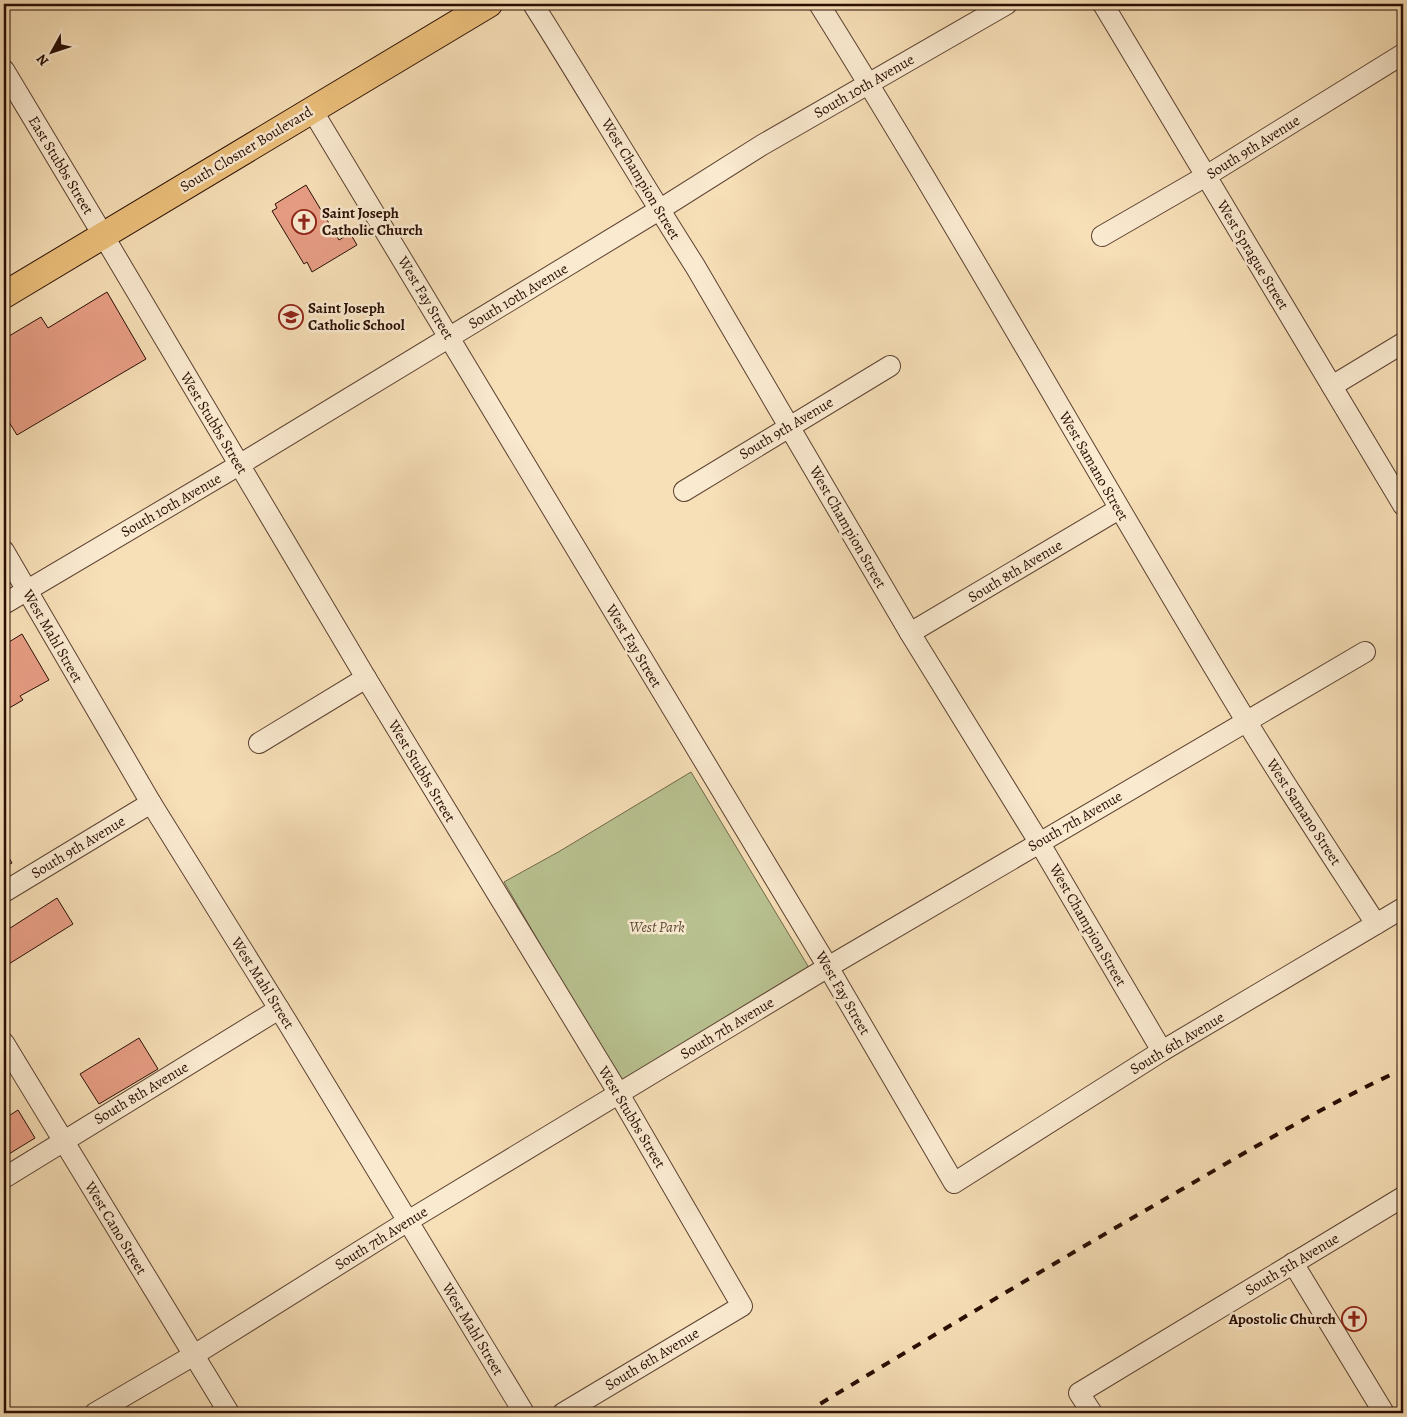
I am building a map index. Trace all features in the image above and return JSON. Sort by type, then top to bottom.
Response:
[{"type":"main road","name":"South Closner Boulevard","points":[[4,295],[489,4]]},
{"type":"street","name":"West Champion Street","points":[[533,4],[695,266],[910,633],[1039,842],[1162,1051]]},
{"type":"street","name":"West Samano Street","points":[[820,4],[869,83],[1246,722],[1376,924]]},
{"type":"street","name":"South 10th Avenue","points":[[4,604],[239,465],[659,210],[762,145],[1006,4]]},
{"type":"street","name":"West Sprague Street","points":[[1104,4],[1403,505]]},
{"type":"street","name":"South 9th Avenue","points":[[1102,236],[1206,176],[1403,54]]},
{"type":"street","name":"East Stubbs Street","points":[[4,70],[103,235]]},
{"type":"street","name":"West Fay Street","points":[[312,110],[828,967],[954,1183]]},
{"type":"street","name":"West Stubbs Street","points":[[103,235],[366,678],[619,1094],[742,1306]]},
{"type":"street","points":[[1332,386],[1403,343]]},
{"type":"street","name":"South 9th Avenue","points":[[684,491],[890,366]]},
{"type":"street","name":"South 8th Avenue","points":[[910,633],[1119,509]]},
{"type":"street","name":"West Mahl Street","points":[[4,551],[152,803],[524,1413]]},
{"type":"street","name":"South 7th Avenue","points":[[95,1413],[194,1355],[408,1221],[828,967],[1365,652]]},
{"type":"street","points":[[259,742],[366,678]]},
{"type":"street","name":"South 9th Avenue","points":[[4,892],[152,803]]},
{"type":"street","name":"South 6th Avenue","points":[[954,1183],[1162,1051],[1403,908]]},
{"type":"street","name":"South 8th Avenue","points":[[4,1178],[279,1010]]},
{"type":"street","name":"West Cano Street","points":[[4,1043],[229,1413]]},
{"type":"street","name":"South 5th Avenue","points":[[1092,1413],[1079,1393],[1403,1197]]},
{"type":"street","points":[[1293,1263],[1384,1413]]},
{"type":"street","name":"South 6th Avenue","points":[[563,1413],[742,1306]]},
{"type":"green space","name":"West Park","points":[[691,772],[808,966],[808,969],[624,1080],[621,1080],[504,882],[560,851]]},
{"type":"building","name":"Saint Joseph Catholic Church","points":[[306,185],[339,240],[350,233],[357,245],[312,272],[307,262],[304,264],[272,211],[277,208],[275,204]]},
{"type":"building","points":[[107,292],[146,359],[17,435],[4,414],[4,339],[41,317],[48,328]]},
{"type":"building","points":[[22,634],[49,680],[20,696],[23,700],[4,711],[4,645]]},
{"type":"building","points":[[4,849],[12,863],[4,867]]},
{"type":"building","points":[[57,898],[73,924],[4,967],[4,932]]},
{"type":"building","points":[[139,1038],[158,1069],[99,1104],[80,1074]]},
{"type":"building","points":[[18,1110],[35,1138],[4,1157],[4,1119]]},
{"type":"railway","points":[[805,1413],[1029,1278],[1253,1148],[1342,1099],[1403,1069]]},
{"type":"place","name":"Saint Joseph Catholic Church","points":[[304,222]]},
{"type":"place","name":"Saint Joseph Catholic School","points":[[291,317]]},
{"type":"place","name":"Apostolic Church","points":[[1354,1319]]}]
